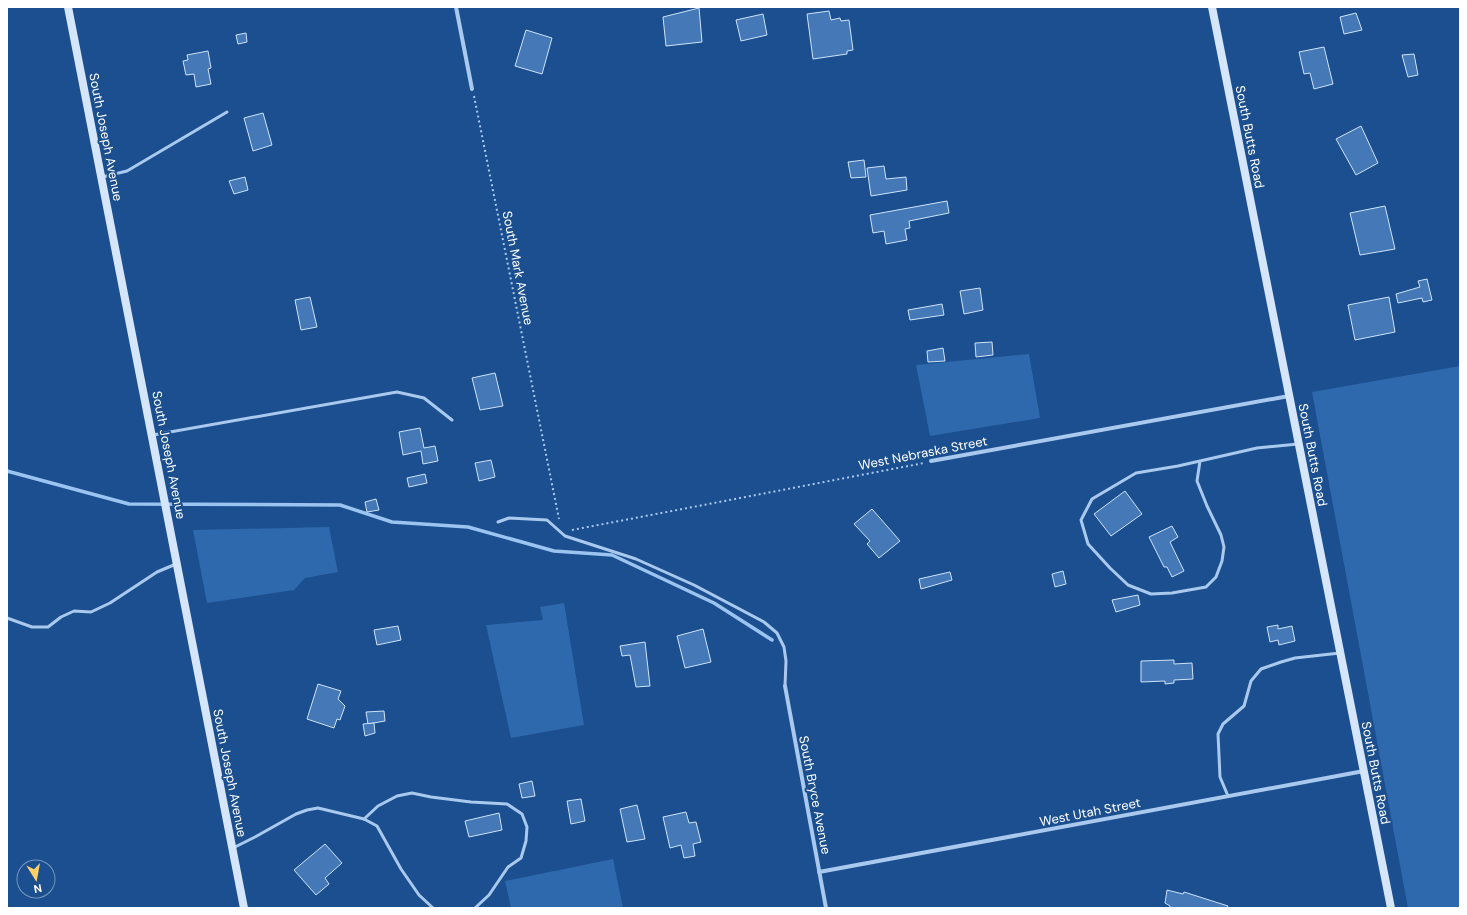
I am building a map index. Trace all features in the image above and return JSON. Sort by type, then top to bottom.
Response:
[{"type":"main road","name":"South Joseph Avenue","points":[[68,7],[178,563],[244,908]]},
{"type":"main road","name":"South Butts Road","points":[[1212,7],[1391,908]]},
{"type":"street","points":[[456,7],[472,88]]},
{"type":"street","name":"West Nebraska Street","points":[[931,461],[1289,396]]},
{"type":"street","name":"South Bryce Avenue","points":[[785,686],[826,908]]},
{"type":"street","name":"West Utah Street","points":[[819,872],[1364,770]]},
{"type":"lane","points":[[102,177],[127,171],[227,112]]},
{"type":"lane","points":[[153,436],[397,392],[424,398],[452,420]]},
{"type":"lane","points":[[1200,461],[1196,481],[1221,535],[1224,547],[1222,561],[1216,577],[1206,587],[1172,593],[1151,594],[1128,585],[1088,544],[1081,520],[1092,499],[1136,473],[1257,448],[1298,444]]},
{"type":"lane","points":[[498,522],[509,518],[547,520],[565,536],[636,559],[694,584],[764,622],[776,633],[784,647],[786,661],[785,686]]},
{"type":"lane","points":[[7,618],[32,627],[48,627],[61,617],[74,611],[91,612],[110,603],[157,572],[178,563]]},
{"type":"lane","points":[[1228,796],[1220,776],[1218,734],[1223,724],[1244,706],[1251,681],[1261,669],[1281,662],[1295,658],[1340,653]]},
{"type":"lane","points":[[364,819],[378,806],[397,796],[412,793],[431,798],[507,804],[522,814],[527,826],[526,841],[521,858],[508,867],[489,895],[475,908]]},
{"type":"lane","points":[[232,848],[296,814],[307,810],[318,808],[364,819],[377,826],[401,869],[419,895],[433,908]]},
{"type":"path","name":"South Mark Avenue","points":[[472,88],[561,532]]},
{"type":"path","name":"West Nebraska Street","points":[[561,532],[931,461]]},
{"type":"shaded area","points":[[1029,354],[1040,418],[930,436],[916,365]]},
{"type":"shaded area","points":[[1460,366],[1460,908],[1408,908],[1312,392]]},
{"type":"shaded area","points":[[329,527],[338,572],[305,578],[294,590],[207,603],[193,530]]},
{"type":"shaded area","points":[[564,603],[584,725],[511,738],[486,625],[543,620],[540,607]]},
{"type":"shaded area","points":[[613,859],[623,908],[511,908],[505,881]]},
{"type":"building","points":[[699,8],[702,42],[666,46],[663,17]]},
{"type":"building","points":[[829,11],[831,20],[840,18],[841,21],[849,20],[853,50],[847,51],[847,54],[813,59],[807,14]]},
{"type":"building","points":[[1356,13],[1362,30],[1344,34],[1340,17]]},
{"type":"building","points":[[763,14],[767,35],[741,41],[736,20]]},
{"type":"building","points":[[526,30],[552,38],[542,74],[515,66]]},
{"type":"building","points":[[246,33],[247,42],[238,44],[236,35]]},
{"type":"building","points":[[1324,47],[1333,84],[1314,89],[1310,73],[1304,74],[1299,52]]},
{"type":"building","points":[[208,51],[211,68],[208,69],[211,84],[196,87],[194,74],[186,75],[183,61],[188,60],[187,55]]},
{"type":"building","points":[[1414,54],[1418,75],[1408,77],[1402,55]]},
{"type":"building","points":[[263,113],[272,145],[253,151],[244,118]]},
{"type":"building","points":[[1361,126],[1378,163],[1356,175],[1336,139]]},
{"type":"building","points":[[864,160],[866,177],[851,178],[848,162]]},
{"type":"building","points":[[884,166],[886,179],[906,177],[907,190],[871,196],[867,168]]},
{"type":"building","points":[[245,177],[248,190],[234,194],[229,181]]},
{"type":"building","points":[[947,201],[949,213],[909,221],[910,228],[905,229],[907,240],[886,244],[884,231],[873,233],[870,215]]},
{"type":"building","points":[[1385,206],[1395,249],[1360,255],[1350,213]]},
{"type":"building","points":[[1427,279],[1432,300],[1423,302],[1422,298],[1398,303],[1396,294],[1420,287],[1418,281]]},
{"type":"building","points":[[980,288],[983,310],[964,314],[960,291]]},
{"type":"building","points":[[310,297],[317,327],[301,330],[295,300]]},
{"type":"building","points":[[1389,297],[1395,332],[1355,340],[1348,305]]},
{"type":"building","points":[[942,304],[944,315],[910,320],[908,310]]},
{"type":"building","points":[[992,342],[993,355],[976,357],[975,343]]},
{"type":"building","points":[[943,348],[945,361],[928,362],[927,351]]},
{"type":"building","points":[[495,373],[503,406],[480,410],[472,378]]},
{"type":"building","points":[[420,428],[424,448],[435,446],[438,461],[423,464],[421,451],[403,455],[399,432]]},
{"type":"building","points":[[491,460],[495,477],[479,481],[475,463]]},
{"type":"building","points":[[425,474],[427,483],[409,487],[407,478]]},
{"type":"building","points":[[1125,491],[1142,514],[1111,536],[1094,514]]},
{"type":"building","points":[[376,499],[379,510],[367,512],[365,502]]},
{"type":"building","points":[[872,509],[900,541],[879,558],[867,544],[870,541],[854,524]]},
{"type":"building","points":[[1172,526],[1178,537],[1170,542],[1184,571],[1172,577],[1167,567],[1164,567],[1149,537]]},
{"type":"building","points":[[1063,571],[1066,584],[1055,587],[1052,574]]},
{"type":"building","points":[[950,572],[952,580],[921,589],[919,579]]},
{"type":"building","points":[[1138,595],[1140,605],[1116,612],[1112,600]]},
{"type":"building","points":[[1278,625],[1278,629],[1292,626],[1295,641],[1279,645],[1278,640],[1270,642],[1267,627]]},
{"type":"building","points":[[398,626],[401,640],[377,645],[374,630]]},
{"type":"building","points":[[703,629],[711,662],[685,668],[677,636]]},
{"type":"building","points":[[645,642],[650,686],[636,687],[630,655],[622,656],[620,646]]},
{"type":"building","points":[[1174,660],[1174,664],[1192,663],[1193,679],[1174,680],[1174,683],[1165,684],[1165,681],[1141,682],[1141,661]]},
{"type":"building","points":[[318,684],[341,691],[338,699],[345,706],[340,720],[337,719],[334,728],[307,719]]},
{"type":"building","points":[[384,711],[385,721],[368,724],[366,712]]},
{"type":"building","points":[[374,723],[375,733],[365,736],[363,724]]},
{"type":"building","points":[[532,781],[535,796],[522,798],[519,784]]},
{"type":"building","points":[[581,799],[585,821],[571,824],[567,801]]},
{"type":"building","points":[[637,805],[645,839],[627,842],[620,809]]},
{"type":"building","points":[[686,812],[689,823],[696,822],[701,842],[693,844],[695,856],[684,858],[681,845],[670,848],[663,817]]},
{"type":"building","points":[[499,813],[502,830],[469,837],[465,821]]},
{"type":"building","points":[[325,844],[342,863],[325,878],[329,884],[316,895],[294,870]]},
{"type":"building","points":[[1167,890],[1183,894],[1184,892],[1228,906],[1227,908],[1170,908],[1170,906],[1165,903]]},
{"type":"waterway","points":[[7,471],[129,504],[340,505],[392,522],[468,527],[554,551],[612,555],[714,603],[772,640]]}]
